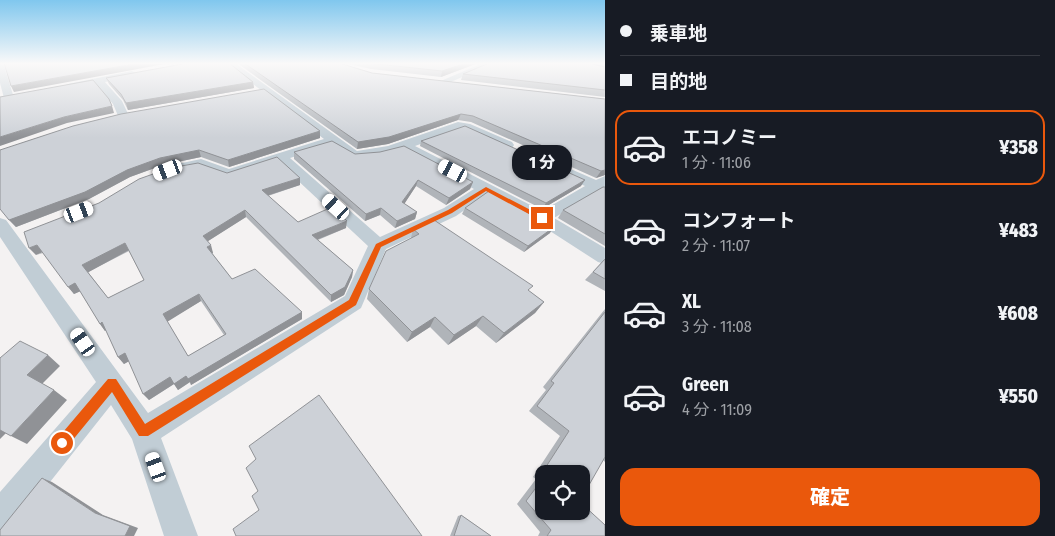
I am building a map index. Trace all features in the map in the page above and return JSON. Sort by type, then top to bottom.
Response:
[{"type":"street","points":[[57,89],[62,88]]},
{"type":"street","points":[[104,88],[118,103],[124,116]]},
{"type":"street","points":[[264,88],[354,154],[363,155],[402,145],[458,126],[466,127],[518,150]]},
{"type":"street","points":[[248,94],[267,90]]},
{"type":"street","points":[[160,173],[201,163],[228,174],[333,140]]},
{"type":"street","points":[[402,145],[542,218],[605,257]]},
{"type":"street","points":[[280,157],[378,245]]},
{"type":"street","points":[[552,166],[602,186]]},
{"type":"street","points":[[542,218],[602,186]]},
{"type":"street","points":[[144,432],[352,302],[378,245],[450,212],[486,188]]},
{"type":"street","points":[[10,235],[144,432],[181,536]]},
{"type":"street","points":[[0,518],[112,383]]},
{"type":"building","points":[[49,88],[100,88],[112,106],[64,117],[0,137],[0,97]]},
{"type":"building","points":[[115,88],[217,88],[126,103]]},
{"type":"building","points":[[280,88],[507,88],[605,99],[605,170],[601,171],[473,116],[461,114],[389,137],[358,142]]},
{"type":"building","points":[[587,88],[605,88],[605,90]]},
{"type":"building","points":[[264,89],[320,131],[228,160],[199,150],[160,158],[127,170],[85,192],[9,220],[0,209],[0,150],[73,126],[121,114]]},
{"type":"building","points":[[465,126],[585,180],[546,203],[421,141]]},
{"type":"building","points":[[332,141],[355,154],[380,152],[404,146],[473,182],[449,198],[418,180],[402,202],[417,212],[397,221],[381,208],[366,214],[294,152]]},
{"type":"building","points":[[277,157],[300,178],[262,190],[298,222],[332,207],[347,221],[312,235],[353,270],[345,287],[331,295],[245,210],[203,236],[211,245],[207,247],[232,279],[255,269],[302,312],[188,379],[186,376],[174,384],[170,377],[143,394],[125,353],[118,357],[102,322],[100,324],[75,283],[68,287],[37,245],[29,248],[24,232],[99,203],[139,179],[170,168],[198,163],[227,173]],"holes":[[[125,243],[144,280],[108,298],[82,265]],[[199,294],[226,334],[188,356],[163,314]]]},
{"type":"building","points":[[605,187],[605,234],[563,210]]},
{"type":"building","points":[[489,191],[554,227],[528,246],[465,208]]},
{"type":"building","points":[[434,220],[533,286],[528,290],[544,302],[504,333],[483,316],[454,335],[435,317],[412,332],[369,289],[386,251],[419,234],[413,229]]},
{"type":"building","points":[[605,259],[605,279],[593,272]]},
{"type":"building","points":[[605,312],[605,457],[590,483],[590,465],[547,465],[569,431],[537,406],[554,383],[551,381]]},
{"type":"building","points":[[20,341],[48,355],[27,375],[54,390],[11,436],[0,430],[0,358]]},
{"type":"building","points":[[319,395],[422,536],[236,536],[233,529],[259,510],[252,496],[258,491],[246,468],[256,459],[249,446]]},
{"type":"building","points":[[42,478],[95,513],[130,526],[125,536],[0,536],[0,530]]},
{"type":"building","points":[[535,489],[535,511],[526,501]]},
{"type":"building","points":[[590,511],[605,525],[605,536],[547,536],[551,530],[542,520],[590,520]]},
{"type":"building","points":[[461,515],[491,536],[454,536]]},
{"type":"route","points":[[62,443],[112,383],[144,432],[352,302],[378,245],[450,212],[486,188],[542,218]]}]
